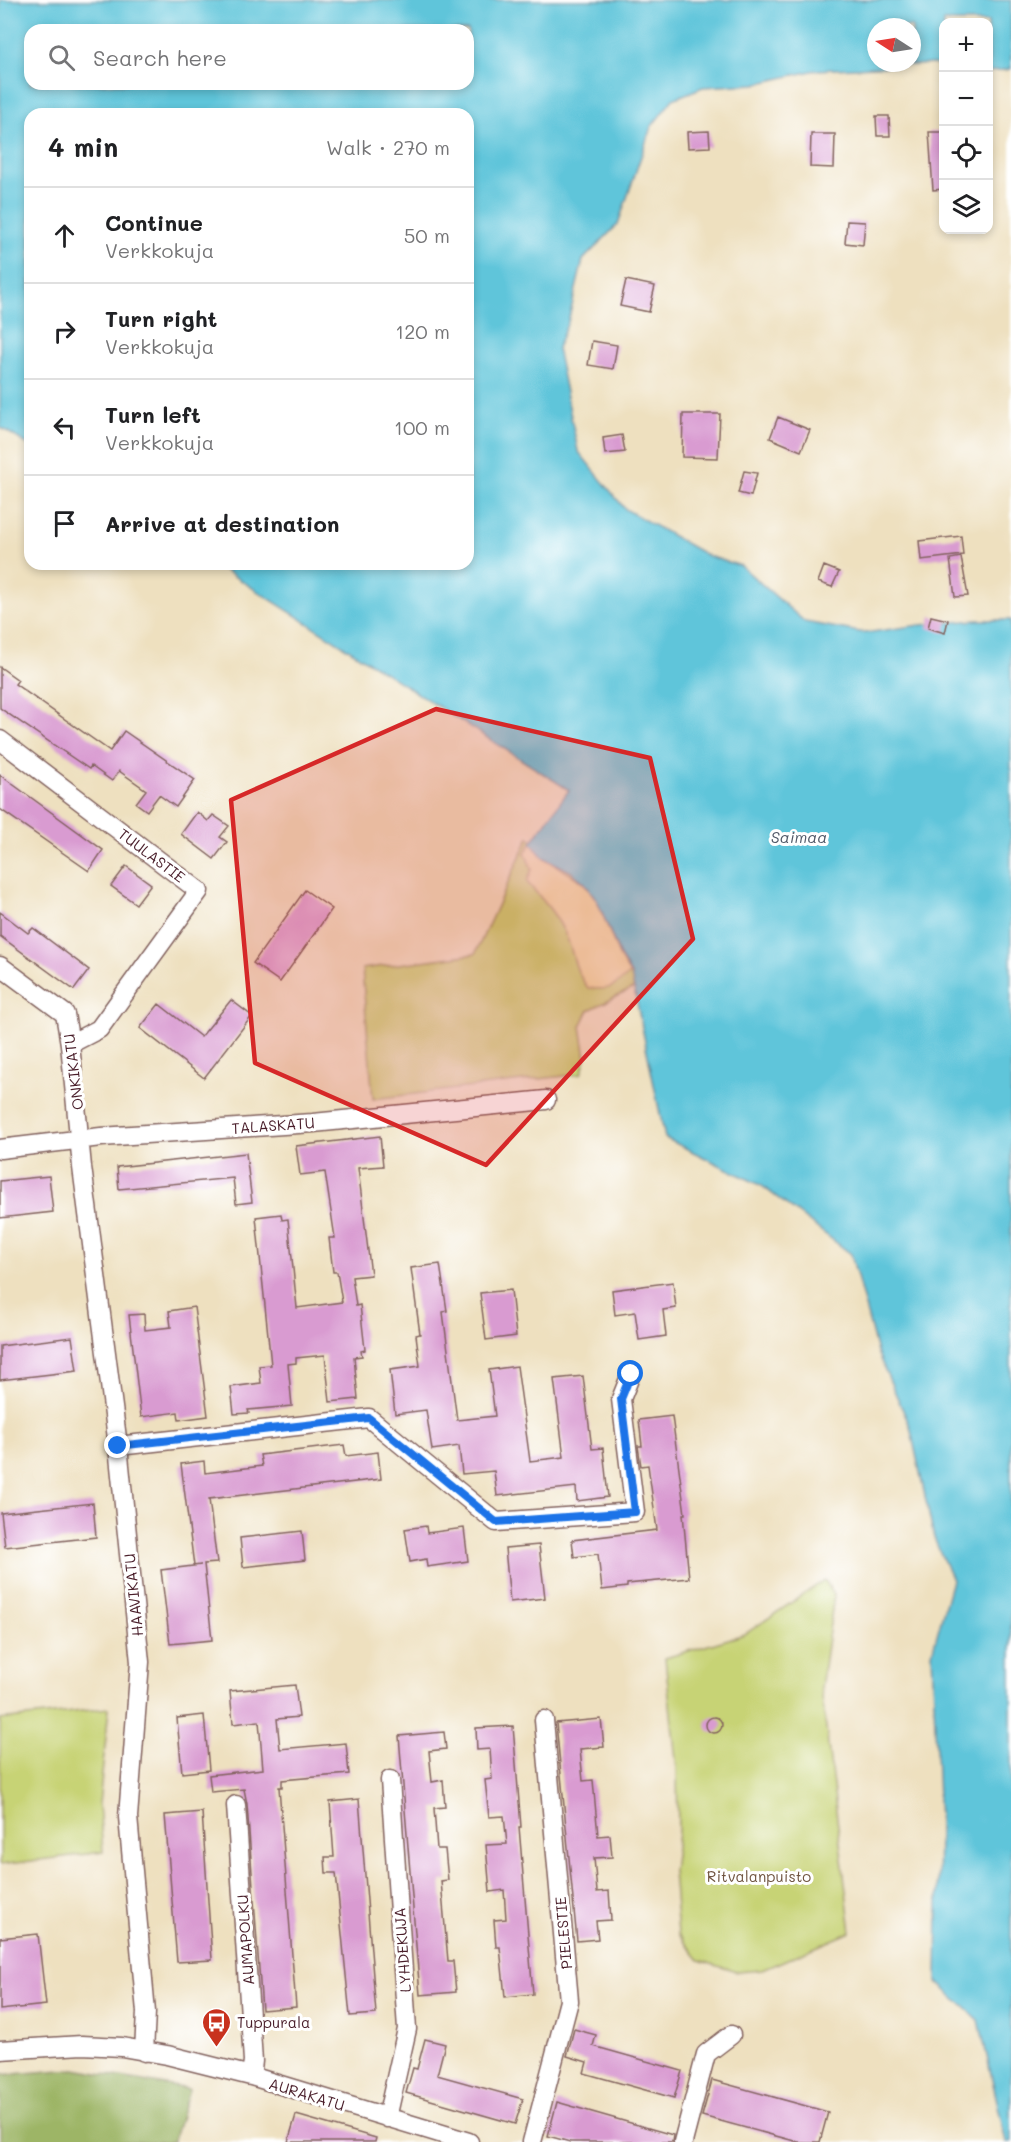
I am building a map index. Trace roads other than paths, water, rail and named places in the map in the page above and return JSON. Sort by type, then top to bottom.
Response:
[{"type":"street","name":"TUULASTIE","points":[[0,740],[199,891],[99,1029],[70,1044]]},
{"type":"street","name":"ONKIKATU","points":[[0,966],[65,1014],[79,1139]]},
{"type":"street","name":"TALASKATU","points":[[0,1149],[79,1139],[313,1123],[546,1100]]},
{"type":"street","name":"HAAVIKATU","points":[[79,1139],[118,1446],[140,1662],[128,1817],[146,2012],[144,2052]]},
{"type":"street","points":[[118,1446],[369,1418],[496,1522],[635,1512],[621,1399],[631,1374]]},
{"type":"street","name":"PIELESTIE","points":[[532,2142],[569,2001],[544,1720]]},
{"type":"street","name":"LYHDEKUJA","points":[[387,2118],[407,2029],[390,1780]]},
{"type":"street","name":"AUMAPOLKU","points":[[236,1805],[253,2061],[251,2076]]},
{"type":"street","points":[[683,2142],[706,2055],[731,2035]]},
{"type":"street","name":"AURAKATU","points":[[0,2050],[82,2045],[122,2047],[197,2062],[251,2076],[387,2118],[419,2135],[469,2142]]},
{"type":"water","name":"Saimaa","points":[[0,0],[1011,0],[1011,69],[993,71],[993,18],[939,18],[939,65],[921,65],[921,18],[867,18],[867,67],[816,70],[755,84],[703,87],[673,99],[651,127],[618,224],[583,260],[568,322],[557,348],[578,451],[625,509],[708,556],[741,566],[805,622],[865,633],[920,625],[977,620],[1011,620],[1011,2142],[1006,2142],[979,2020],[937,1982],[939,1823],[932,1653],[952,1580],[934,1538],[910,1426],[877,1352],[851,1254],[762,1186],[665,1138],[631,974],[621,958],[597,900],[584,882],[570,871],[543,857],[531,843],[569,790],[224,570],[474,570],[474,108],[24,108],[24,442],[0,427]]},
{"type":"place","name":"Tuppurala","points":[[216,2048]]},
{"type":"park label","name":"Ritvalanpuisto","points":[[759,1876]]}]
